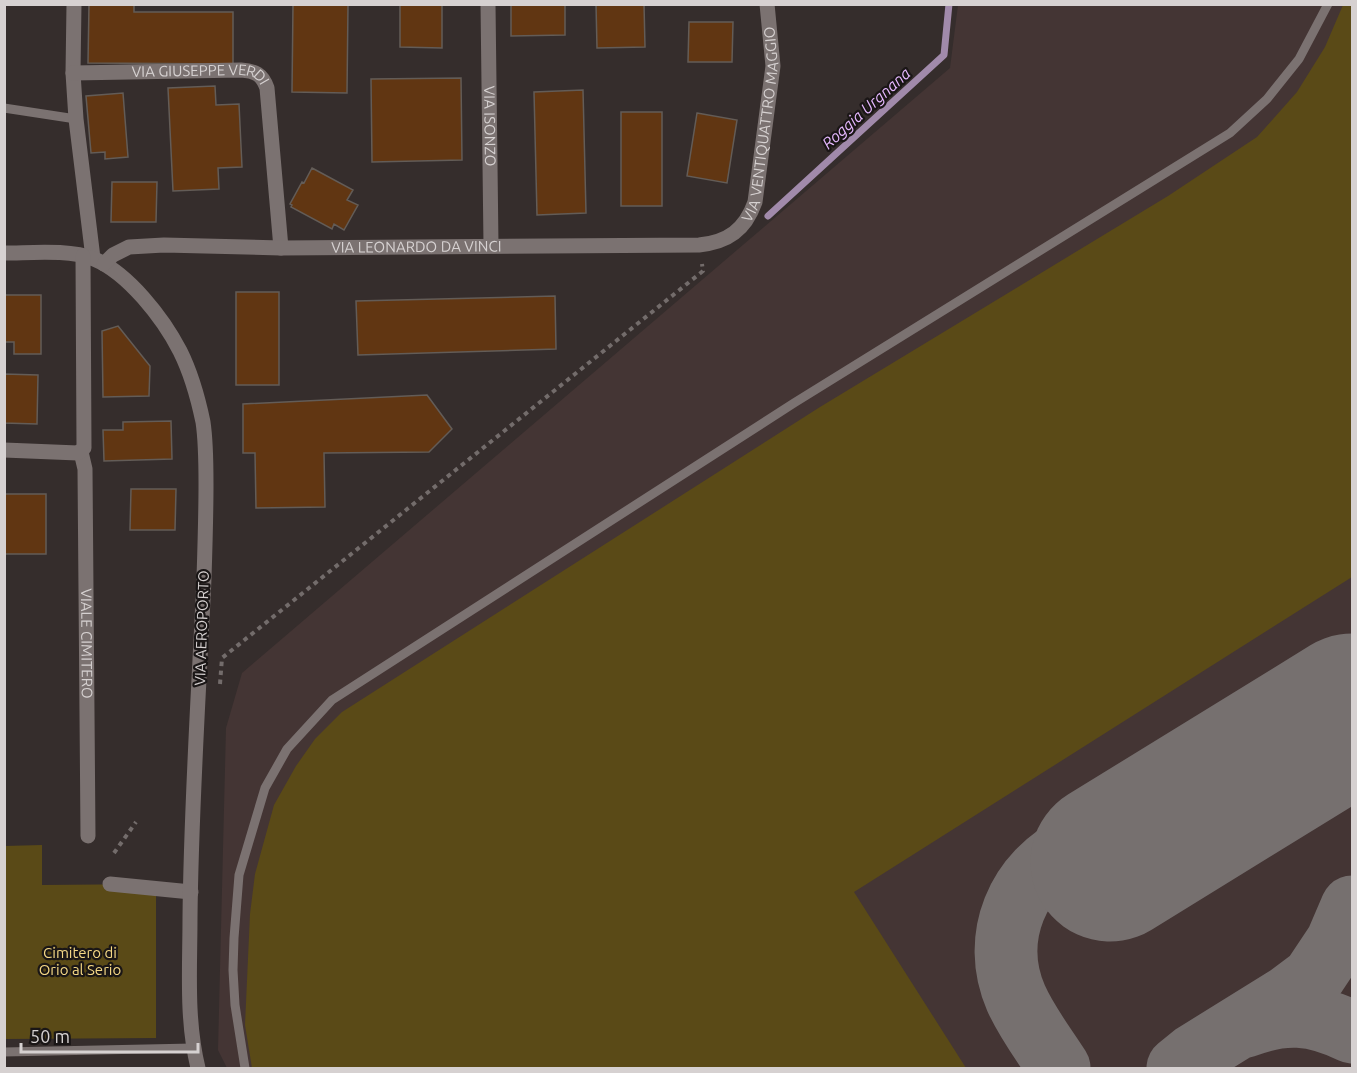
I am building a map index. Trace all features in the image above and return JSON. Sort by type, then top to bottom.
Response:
[{"type":"street","name":"VIALE CIMITERO","points":[[74,4],[75,119],[93,260],[84,448],[81,452],[85,469],[88,836]]},
{"type":"street","name":"VIA ISONZO","points":[[488,4],[491,245]]},
{"type":"street","name":"VIA VENTIQUATTRO MAGGIO","points":[[732,235],[750,215],[755,202],[773,66],[767,4]]},
{"type":"street","name":"VIA GIUSEPPE VERDI","points":[[73,73],[250,70],[261,76],[267,88],[281,248]]},
{"type":"street","name":"VIA LEONARDO DA VINCI","points":[[93,260],[121,250],[144,246],[281,248],[491,245],[699,246],[723,240],[732,235]]},
{"type":"street","points":[[4,253],[56,253],[93,260]]},
{"type":"street","name":"VIA AEROPORTO","points":[[93,260],[122,277],[143,298],[180,350],[190,374],[203,425],[206,463],[206,537],[190,859],[190,1013],[193,1048],[198,1068]]},
{"type":"street","points":[[4,450],[81,452]]},
{"type":"street","points":[[110,884],[190,892]]},
{"type":"lane","points":[[245,1068],[235,1005],[233,970],[239,875],[265,788],[287,749],[332,700],[794,404],[1230,133],[1267,99],[1299,59],[1328,4]]},
{"type":"lane","points":[[4,108],[75,119]]},
{"type":"lane","points":[[4,1052],[193,1048]]},
{"type":"path","points":[[220,691],[222,658],[703,271],[699,246]]},
{"type":"path","points":[[114,854],[136,822]]},
{"type":"shaded area","points":[[958,5],[1352,5],[1352,1068],[227,1068],[218,1050],[226,728],[242,673],[950,68]]},
{"type":"green space","points":[[1343,5],[1352,5],[1352,577],[854,892],[966,1068],[252,1068],[245,1025],[250,914],[255,874],[274,805],[296,766],[315,739],[342,712],[820,407],[1168,196],[1257,137],[1297,92],[1325,47]]},
{"type":"green space","name":"Cimitero di Orio al Serio","points":[[42,845],[42,885],[156,884],[156,1038],[5,1039],[4,846]]},
{"type":"building","points":[[89,4],[134,4],[134,12],[233,12],[233,64],[88,63]]},
{"type":"building","points":[[293,4],[348,5],[347,93],[292,92]]},
{"type":"building","points":[[400,4],[442,4],[442,48],[400,47]]},
{"type":"building","points":[[511,4],[565,4],[565,35],[511,36]]},
{"type":"building","points":[[596,4],[644,4],[645,47],[597,48]]},
{"type":"building","points":[[689,22],[733,22],[732,62],[688,62]]},
{"type":"building","points":[[461,78],[462,160],[372,162],[371,79]]},
{"type":"building","points":[[215,86],[216,105],[239,104],[242,167],[218,168],[219,189],[173,191],[168,88]]},
{"type":"building","points":[[583,90],[586,213],[537,215],[534,92]]},
{"type":"building","points":[[123,93],[128,157],[105,159],[105,152],[91,153],[86,96]]},
{"type":"building","points":[[621,112],[662,112],[662,206],[621,206]]},
{"type":"building","points":[[697,113],[737,120],[727,183],[687,176]]},
{"type":"building","points":[[312,168],[353,190],[347,200],[358,205],[344,230],[334,224],[332,229],[291,207],[290,204]]},
{"type":"building","points":[[112,182],[157,182],[156,222],[111,222]]},
{"type":"building","points":[[236,292],[279,292],[279,385],[236,385]]},
{"type":"building","points":[[4,295],[41,295],[41,354],[14,354],[14,342],[4,342]]},
{"type":"building","points":[[555,296],[556,349],[358,355],[356,301]]},
{"type":"building","points":[[118,326],[150,366],[149,396],[103,397],[102,331]]},
{"type":"building","points":[[4,374],[38,375],[37,424],[4,423]]},
{"type":"building","points":[[427,395],[452,429],[429,452],[324,453],[325,507],[256,508],[255,453],[243,453],[243,404]]},
{"type":"building","points":[[171,421],[172,459],[104,461],[103,430],[123,430],[123,422]]},
{"type":"building","points":[[131,489],[176,489],[175,530],[130,530]]},
{"type":"building","points":[[4,494],[46,494],[46,554],[4,554]]},
{"type":"waterway","name":"Roggia Urgnana","points":[[768,216],[944,55],[949,4]]},
{"type":"taxiway","points":[[1059,1068],[1020,1007],[1009,975],[1006,953],[1008,930],[1014,909],[1024,889],[1055,857],[1076,845],[1137,832],[1156,825],[1342,709]]},
{"type":"taxiway","points":[[1178,1068],[1194,1055],[1289,996],[1313,978],[1337,942],[1352,907]]},
{"type":"taxiway","points":[[1243,1027],[1272,1018],[1298,1016],[1324,1021],[1352,1032]]},
{"type":"runway","points":[[1110,862],[1352,713]]}]
